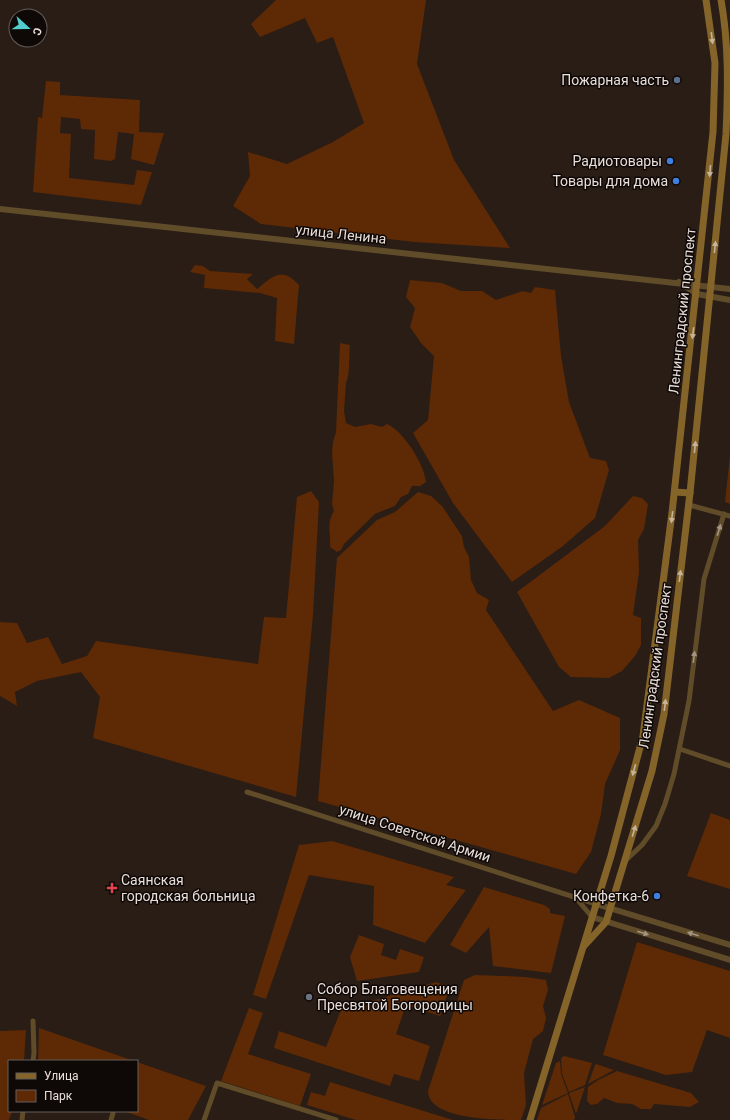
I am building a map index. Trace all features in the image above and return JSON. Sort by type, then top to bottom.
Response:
[{"type":"main road","name":"Ленинградский проспект","points":[[530,1120],[596,904],[643,736],[675,492],[714,132],[715,63],[706,0]]},
{"type":"main road","name":"Ленинградский проспект","points":[[583,948],[606,922],[652,772],[664,714],[689,505],[726,134],[728,48],[721,0]]},
{"type":"main road","points":[[714,132],[726,134]]},
{"type":"main road","points":[[675,492],[690,493]]},
{"type":"street","name":"улица Ленина","points":[[0,209],[698,284],[730,289]]},
{"type":"street","name":"улица Ленина","points":[[679,282],[697,294],[730,300]]},
{"type":"street","points":[[689,505],[730,516]]},
{"type":"street","points":[[624,861],[642,845],[656,826],[665,804],[680,750],[689,700],[704,579],[724,514]]},
{"type":"street","points":[[680,750],[730,766]]},
{"type":"street","name":"улица Советской Армии","points":[[247,792],[596,904],[730,945]]},
{"type":"street","points":[[575,897],[592,917],[730,960]]},
{"type":"street","points":[[32,1060],[34,1053],[33,1021]]},
{"type":"street","points":[[204,1120],[217,1083],[336,1120]]},
{"type":"street","points":[[111,1120],[113,1113]]},
{"type":"green space","points":[[276,0],[426,0],[417,64],[454,160],[510,248],[414,242],[261,224],[233,206],[250,176],[248,152],[287,164],[333,142],[364,123],[333,37],[317,43],[305,18],[260,37],[251,24]]},
{"type":"green space","points":[[46,81],[60,82],[60,95],[140,100],[139,132],[164,133],[154,165],[131,159],[134,134],[118,132],[115,159],[111,161],[94,159],[95,130],[81,129],[80,119],[61,117],[60,133],[71,134],[69,178],[134,185],[137,170],[152,172],[141,205],[33,192],[38,117],[42,118]]},
{"type":"green space","points":[[195,265],[203,266],[210,271],[253,274],[247,279],[257,289],[268,280],[278,275],[282,274],[293,279],[299,285],[294,344],[275,341],[277,298],[260,293],[204,288],[205,275],[190,272]]},
{"type":"green space","points":[[410,280],[442,283],[461,291],[482,291],[496,300],[523,291],[531,293],[535,287],[555,290],[561,356],[569,402],[590,458],[606,461],[609,470],[595,518],[563,546],[512,582],[453,503],[413,433],[428,420],[434,356],[421,343],[410,327],[415,308],[406,297]]},
{"type":"green space","points":[[340,343],[350,345],[349,370],[346,383],[344,411],[346,423],[355,427],[371,424],[382,427],[387,424],[400,433],[417,457],[426,482],[420,486],[412,486],[408,494],[401,497],[395,506],[375,514],[344,544],[341,550],[337,552],[330,547],[329,529],[330,520],[334,511],[332,504],[334,481],[332,452],[336,432]]},
{"type":"green space","points":[[730,455],[730,504],[725,502]]},
{"type":"green space","points":[[311,491],[319,502],[313,615],[296,797],[93,738],[100,697],[81,672],[37,681],[15,692],[17,706],[0,696],[0,622],[17,623],[27,643],[48,637],[62,664],[87,656],[96,641],[258,664],[264,617],[286,618],[297,497]]},
{"type":"green space","points":[[418,492],[431,496],[442,506],[462,536],[464,547],[469,557],[471,580],[477,593],[489,600],[486,610],[553,711],[579,700],[620,718],[620,750],[605,784],[601,814],[591,852],[576,874],[318,801],[337,558],[377,520],[395,512]]},
{"type":"green space","points":[[633,496],[642,498],[648,504],[644,529],[638,540],[639,572],[633,615],[641,618],[641,645],[635,656],[622,671],[609,678],[571,677],[559,667],[517,592],[605,526]]},
{"type":"green space","points":[[711,813],[730,820],[730,889],[687,876]]},
{"type":"green space","points":[[332,841],[454,877],[446,885],[466,890],[425,943],[373,925],[374,886],[309,875],[266,999],[253,995],[299,845]]},
{"type":"green space","points":[[484,887],[544,905],[550,909],[550,913],[565,916],[551,973],[493,966],[489,927],[466,953],[450,945]]},
{"type":"green space","points":[[359,935],[384,944],[381,955],[396,960],[400,949],[424,957],[419,972],[357,981],[350,957]]},
{"type":"green space","points":[[637,942],[730,971],[730,1038],[707,1030],[692,1072],[666,1075],[603,1055]]},
{"type":"green space","points":[[475,975],[526,977],[546,980],[548,990],[543,1006],[546,1018],[543,1031],[533,1039],[524,1073],[526,1105],[521,1120],[497,1120],[466,1116],[439,1108],[431,1101],[428,1091],[464,980]]},
{"type":"green space","points":[[436,982],[450,987],[440,1016],[406,1005],[396,1034],[430,1046],[419,1081],[394,1074],[390,1086],[274,1048],[279,1031],[326,1047],[341,1010]]},
{"type":"green space","points":[[249,1008],[263,1013],[248,1054],[311,1074],[300,1106],[221,1081]]},
{"type":"green space","points":[[39,1028],[131,1060],[38,1060]]},
{"type":"green space","points":[[26,1030],[24,1060],[8,1060],[8,1112],[12,1112],[9,1120],[0,1120],[0,1031]]},
{"type":"green space","points":[[564,1056],[592,1063],[585,1085],[569,1092],[562,1074],[561,1058]]},
{"type":"green space","points":[[560,1061],[561,1074],[568,1093],[542,1105],[556,1063]]},
{"type":"green space","points":[[138,1062],[206,1086],[188,1120],[149,1120],[127,1112],[138,1112]]},
{"type":"green space","points":[[596,1064],[614,1070],[588,1084],[595,1065]]},
{"type":"green space","points":[[617,1071],[691,1093],[699,1102],[690,1107],[654,1104],[651,1109],[641,1109],[632,1104],[617,1103],[604,1098],[597,1104],[591,1105],[587,1101],[588,1087],[598,1080]]},
{"type":"green space","points":[[330,1082],[453,1120],[356,1120],[307,1105],[311,1092],[325,1096]]},
{"type":"green space","points":[[585,1087],[576,1114],[569,1093]]},
{"type":"green space","points":[[568,1094],[575,1117],[574,1120],[537,1120],[541,1108]]},
{"type":"place","name":"Пожарная часть","points":[[677,80]]},
{"type":"place","name":"Радиотовары","points":[[670,161]]},
{"type":"place","name":"Товары для дома","points":[[676,181]]},
{"type":"place","name":"Саянская городская больница","points":[[112,888]]},
{"type":"place","name":"Конфетка-6","points":[[657,896]]},
{"type":"place","name":"Собор Благовещения Пресвятой Богородицы","points":[[309,997]]}]
